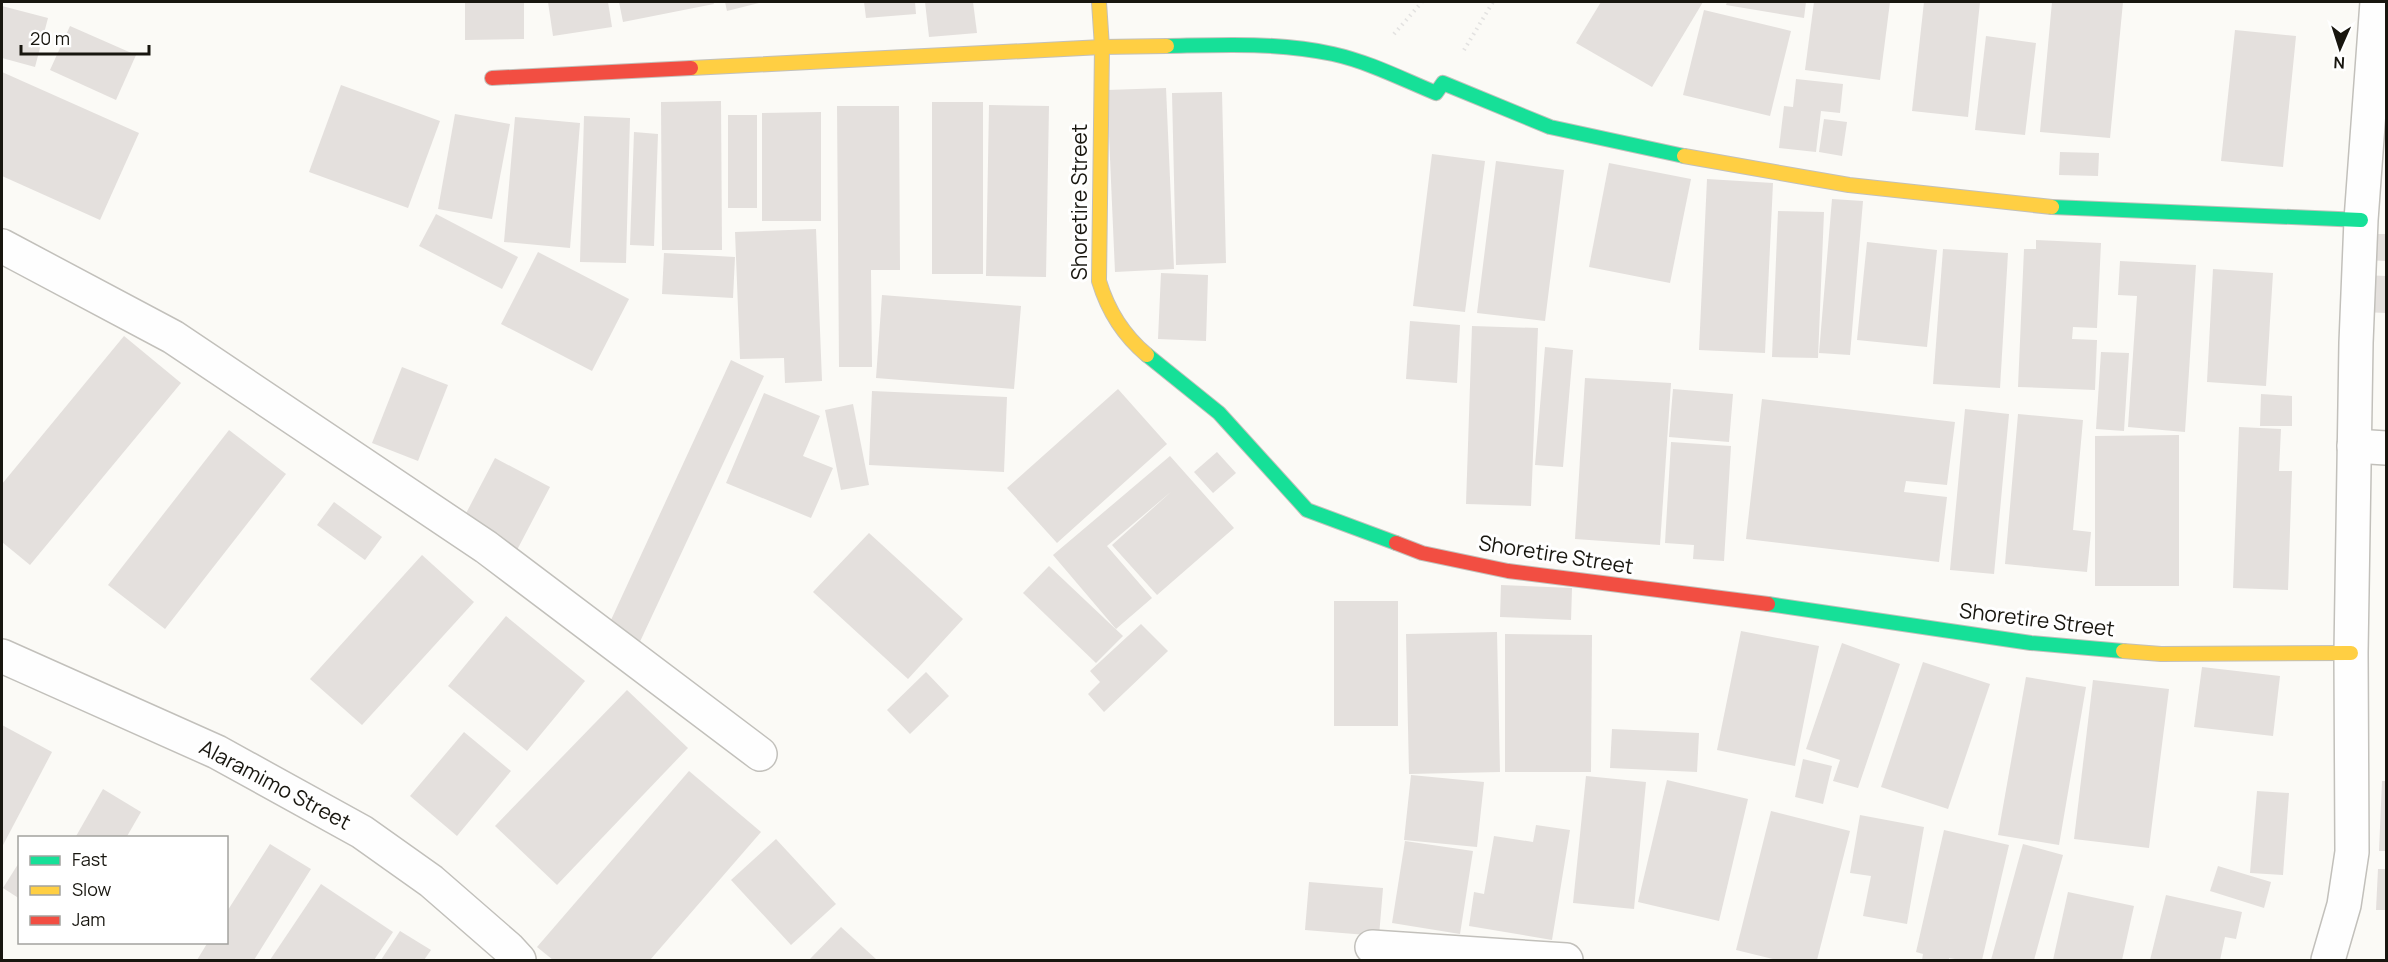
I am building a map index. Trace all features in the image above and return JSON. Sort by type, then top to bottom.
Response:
[{"type":"street","name":"Shoretire Street","points":[[1099,2],[1102,47],[1099,281],[1105,302],[1116,322],[1139,348],[1220,413],[1307,510],[1360,532],[1422,553],[1508,571],[1794,607],[2031,644],[2161,654],[2351,653]]},
{"type":"street","points":[[2328,960],[2344,905],[2352,852],[2351,653],[2354,446],[2361,220],[2377,2]]},
{"type":"street","points":[[492,78],[1102,47],[1257,44],[1332,54],[1440,88],[1550,127],[1668,153],[1849,185],[2034,207],[2361,220]]},
{"type":"street","points":[[2,246],[173,337],[486,547],[760,754]]},
{"type":"street","points":[[2354,446],[2386,448]]},
{"type":"street","name":"Alaramimo Street","points":[[2,656],[217,752],[362,832],[431,881],[519,960]]},
{"type":"street","points":[[1372,947],[1566,960]]},
{"type":"path","points":[[1440,88],[1493,2]]},
{"type":"building","points":[[465,2],[524,2],[524,39],[465,40]]},
{"type":"building","points":[[548,2],[608,2],[612,27],[553,36]]},
{"type":"building","points":[[619,2],[713,2],[714,4],[623,22]]},
{"type":"building","points":[[725,2],[763,2],[727,11]]},
{"type":"building","points":[[864,2],[915,2],[916,14],[866,18]]},
{"type":"building","points":[[925,2],[973,2],[977,33],[929,37]]},
{"type":"building","points":[[1601,2],[1703,2],[1652,87],[1576,43]]},
{"type":"building","points":[[1727,2],[1806,2],[1804,18],[1726,5]]},
{"type":"building","points":[[1814,2],[1890,2],[1880,80],[1805,70]]},
{"type":"building","points":[[1924,2],[1980,2],[1968,117],[1912,111]]},
{"type":"building","points":[[2052,2],[2123,2],[2110,138],[2040,132]]},
{"type":"building","points":[[2,6],[48,18],[35,67],[2,58]]},
{"type":"building","points":[[1704,10],[1791,31],[1770,116],[1683,95]]},
{"type":"building","points":[[70,26],[136,55],[116,100],[50,70]]},
{"type":"building","points":[[2235,30],[2296,36],[2283,167],[2221,161]]},
{"type":"building","points":[[1986,36],[2036,43],[2025,135],[1975,130]]},
{"type":"building","points":[[2,72],[139,133],[100,220],[2,176]]},
{"type":"building","points":[[1796,79],[1843,84],[1840,113],[1821,111],[1816,152],[1779,148],[1784,106],[1793,107]]},
{"type":"building","points":[[341,85],[440,121],[408,208],[309,172]]},
{"type":"building","points":[[1166,88],[1174,269],[1115,272],[1107,90]]},
{"type":"building","points":[[1222,92],[1226,263],[1176,265],[1172,93]]},
{"type":"building","points":[[721,101],[722,250],[662,250],[661,102]]},
{"type":"building","points":[[932,102],[983,102],[983,274],[932,274]]},
{"type":"building","points":[[989,105],[1049,106],[1046,277],[986,276]]},
{"type":"building","points":[[837,106],[899,106],[900,270],[871,270],[872,367],[839,367]]},
{"type":"building","points":[[821,112],[821,221],[762,221],[762,113]]},
{"type":"building","points":[[455,114],[510,124],[492,219],[438,209]]},
{"type":"building","points":[[728,115],[757,115],[757,208],[728,208]]},
{"type":"building","points":[[584,116],[630,118],[626,263],[580,262]]},
{"type":"building","points":[[515,117],[580,123],[570,248],[504,242]]},
{"type":"building","points":[[1824,119],[1847,122],[1842,156],[1819,152]]},
{"type":"building","points":[[634,132],[658,134],[654,246],[630,245]]},
{"type":"building","points":[[2060,152],[2099,153],[2098,176],[2059,175]]},
{"type":"building","points":[[1432,154],[1485,161],[1465,312],[1413,306]]},
{"type":"building","points":[[1496,161],[1564,170],[1545,321],[1477,313]]},
{"type":"building","points":[[1609,163],[1691,179],[1670,283],[1589,267]]},
{"type":"building","points":[[1707,179],[1773,183],[1765,353],[1699,350]]},
{"type":"building","points":[[1832,199],[1863,201],[1850,355],[1819,353]]},
{"type":"building","points":[[1778,211],[1824,212],[1818,358],[1772,357]]},
{"type":"building","points":[[436,214],[518,257],[502,289],[419,246]]},
{"type":"building","points":[[816,229],[822,381],[785,383],[784,358],[740,359],[735,232]]},
{"type":"building","points":[[2365,234],[2386,234],[2386,261],[2363,260]]},
{"type":"building","points":[[2036,240],[2101,243],[2097,328],[2073,327],[2072,339],[2097,340],[2095,390],[2018,387],[2024,249],[2036,249]]},
{"type":"building","points":[[1867,242],[1937,250],[1927,347],[1857,340]]},
{"type":"building","points":[[1943,249],[2008,253],[2000,388],[1933,384]]},
{"type":"building","points":[[538,252],[629,299],[592,371],[501,324]]},
{"type":"building","points":[[664,253],[735,257],[733,298],[662,294]]},
{"type":"building","points":[[2120,261],[2196,265],[2185,432],[2128,427],[2137,296],[2118,295]]},
{"type":"building","points":[[2213,269],[2273,273],[2266,386],[2207,382]]},
{"type":"building","points":[[1161,273],[1208,275],[1206,341],[1158,339]]},
{"type":"building","points":[[2363,275],[2386,276],[2386,313],[2362,312]]},
{"type":"building","points":[[882,295],[1021,306],[1014,389],[876,378]]},
{"type":"building","points":[[1410,321],[1460,325],[1457,383],[1406,379]]},
{"type":"building","points":[[1472,326],[1538,328],[1531,506],[1466,504]]},
{"type":"building","points":[[124,336],[181,383],[30,565],[2,542],[2,484]]},
{"type":"building","points":[[1545,347],[1573,350],[1563,467],[1535,465]]},
{"type":"building","points":[[2101,352],[2129,353],[2124,431],[2096,429]]},
{"type":"building","points":[[731,360],[764,376],[637,648],[605,633]]},
{"type":"building","points":[[402,367],[448,385],[418,461],[372,443]]},
{"type":"building","points":[[1585,378],[1671,383],[1660,545],[1575,539]]},
{"type":"building","points":[[1118,389],[1167,444],[1057,543],[1007,488]]},
{"type":"building","points":[[1673,389],[1733,394],[1729,442],[1669,437]]},
{"type":"building","points":[[872,391],[1007,397],[1004,472],[869,465]]},
{"type":"building","points":[[764,393],[820,416],[803,456],[833,468],[811,518],[726,483]]},
{"type":"building","points":[[2261,394],[2292,396],[2292,426],[2260,426]]},
{"type":"building","points":[[1762,399],[1955,422],[1947,485],[1906,481],[1904,492],[1947,497],[1939,562],[1746,539]]},
{"type":"building","points":[[853,404],[869,485],[841,490],[825,410]]},
{"type":"building","points":[[1965,409],[2009,414],[1994,574],[1950,570]]},
{"type":"building","points":[[2018,414],[2083,420],[2073,530],[2091,532],[2087,572],[2005,564]]},
{"type":"building","points":[[2239,427],[2281,429],[2279,471],[2292,471],[2288,590],[2233,588]]},
{"type":"building","points":[[229,430],[286,474],[165,629],[108,585]]},
{"type":"building","points":[[2179,435],[2179,586],[2095,586],[2095,436]]},
{"type":"building","points":[[1671,442],[1731,446],[1724,561],[1693,559],[1694,545],[1665,543]]},
{"type":"building","points":[[1217,452],[1236,473],[1213,493],[1194,472]]},
{"type":"building","points":[[1170,456],[1234,528],[1157,595],[1112,545],[1172,491],[1107,546],[1152,598],[1116,629],[1053,555]]},
{"type":"building","points":[[495,458],[550,487],[517,550],[462,521]]},
{"type":"building","points":[[334,502],[382,537],[365,560],[317,525]]},
{"type":"building","points":[[869,533],[963,619],[908,679],[813,592]]},
{"type":"building","points":[[422,555],[474,602],[362,725],[310,679]]},
{"type":"building","points":[[1049,566],[1123,636],[1096,663],[1023,593]]},
{"type":"building","points":[[1501,585],[1572,588],[1571,620],[1500,617]]},
{"type":"building","points":[[1334,601],[1398,601],[1398,726],[1334,726]]},
{"type":"building","points":[[506,616],[585,681],[527,751],[448,686]]},
{"type":"building","points":[[1141,624],[1168,651],[1104,712],[1088,694],[1100,682],[1090,671]]},
{"type":"building","points":[[1741,631],[1819,646],[1795,766],[1717,750]]},
{"type":"building","points":[[1497,632],[1500,772],[1409,774],[1406,634]]},
{"type":"building","points":[[1505,634],[1592,635],[1591,772],[1505,772]]},
{"type":"building","points":[[1842,643],[1900,664],[1858,788],[1833,781],[1840,760],[1806,749]]},
{"type":"building","points":[[1923,662],[1990,684],[1948,809],[1881,787]]},
{"type":"building","points":[[2202,667],[2280,676],[2273,736],[2194,727]]},
{"type":"building","points":[[926,672],[949,696],[910,734],[887,710]]},
{"type":"building","points":[[2026,677],[2086,687],[2059,845],[1998,835]]},
{"type":"building","points":[[2093,680],[2169,689],[2149,848],[2074,839]]},
{"type":"building","points":[[627,690],[688,748],[557,885],[495,826]]},
{"type":"building","points":[[2,725],[52,752],[2,847]]},
{"type":"building","points":[[1612,729],[1699,733],[1697,772],[1610,768]]},
{"type":"building","points":[[464,732],[511,771],[457,836],[410,796]]},
{"type":"building","points":[[1803,759],[1832,766],[1823,804],[1795,797]]},
{"type":"building","points":[[689,771],[761,832],[650,960],[553,960],[537,947]]},
{"type":"building","points":[[1411,775],[1484,782],[1477,847],[1404,840]]},
{"type":"building","points":[[1586,776],[1646,782],[1634,909],[1573,903]]},
{"type":"building","points":[[1667,780],[1748,799],[1719,921],[1638,902]]},
{"type":"building","points":[[2382,781],[2386,781],[2386,851],[2379,851]]},
{"type":"building","points":[[103,789],[141,812],[127,836],[76,836]]},
{"type":"building","points":[[2257,791],[2289,793],[2283,875],[2250,873]]},
{"type":"building","points":[[1771,811],[1850,831],[1817,960],[1777,960],[1736,950]]},
{"type":"building","points":[[1860,815],[1924,827],[1907,924],[1863,916],[1871,876],[1850,873]]},
{"type":"building","points":[[1536,825],[1570,830],[1552,940],[1469,926],[1474,892],[1484,894],[1494,836],[1533,842]]},
{"type":"building","points":[[1944,830],[2009,845],[1982,960],[1949,958],[1949,960],[1922,960],[1923,954],[1916,952]]},
{"type":"building","points":[[776,839],[836,904],[791,945],[731,880]]},
{"type":"building","points":[[1405,841],[1473,851],[1460,934],[1392,923]]},
{"type":"building","points":[[270,844],[311,869],[254,960],[197,960],[207,944],[228,944],[228,910]]},
{"type":"building","points":[[2023,844],[2063,855],[2034,960],[1991,960]]},
{"type":"building","points":[[18,864],[18,898],[3,888]]},
{"type":"building","points":[[2218,866],[2271,882],[2264,908],[2210,891]]},
{"type":"building","points":[[2378,869],[2386,869],[2386,910],[2376,910]]},
{"type":"building","points":[[1309,882],[1383,888],[1379,936],[1305,930]]},
{"type":"building","points":[[321,884],[393,932],[374,960],[270,960]]},
{"type":"building","points":[[2068,892],[2134,906],[2122,960],[2053,960]]},
{"type":"building","points":[[2166,895],[2242,912],[2236,939],[2225,937],[2220,960],[2150,960]]},
{"type":"building","points":[[841,927],[877,960],[809,960]]},
{"type":"building","points":[[400,931],[431,950],[424,960],[381,960]]},
{"type":"traffic: fast","points":[[1167,46],[1271,46],[1333,54],[1372,66],[1436,93],[1443,83],[1550,127],[1684,156]]},
{"type":"traffic: fast","points":[[2052,207],[2361,220]]},
{"type":"traffic: fast","points":[[1147,355],[1219,413],[1307,510],[1396,543]]},
{"type":"traffic: fast","points":[[1768,604],[2031,643],[2123,651]]},
{"type":"traffic: slow","points":[[1099,2],[1102,47],[1099,281],[1117,322],[1147,355]]},
{"type":"traffic: slow","points":[[691,68],[1102,47],[1167,46]]},
{"type":"traffic: slow","points":[[1684,156],[1849,185],[2052,207]]},
{"type":"traffic: slow","points":[[2123,651],[2161,654],[2351,653]]},
{"type":"traffic: jam","points":[[492,78],[691,68]]},
{"type":"traffic: jam","points":[[1396,543],[1422,553],[1508,571],[1768,604]]}]
